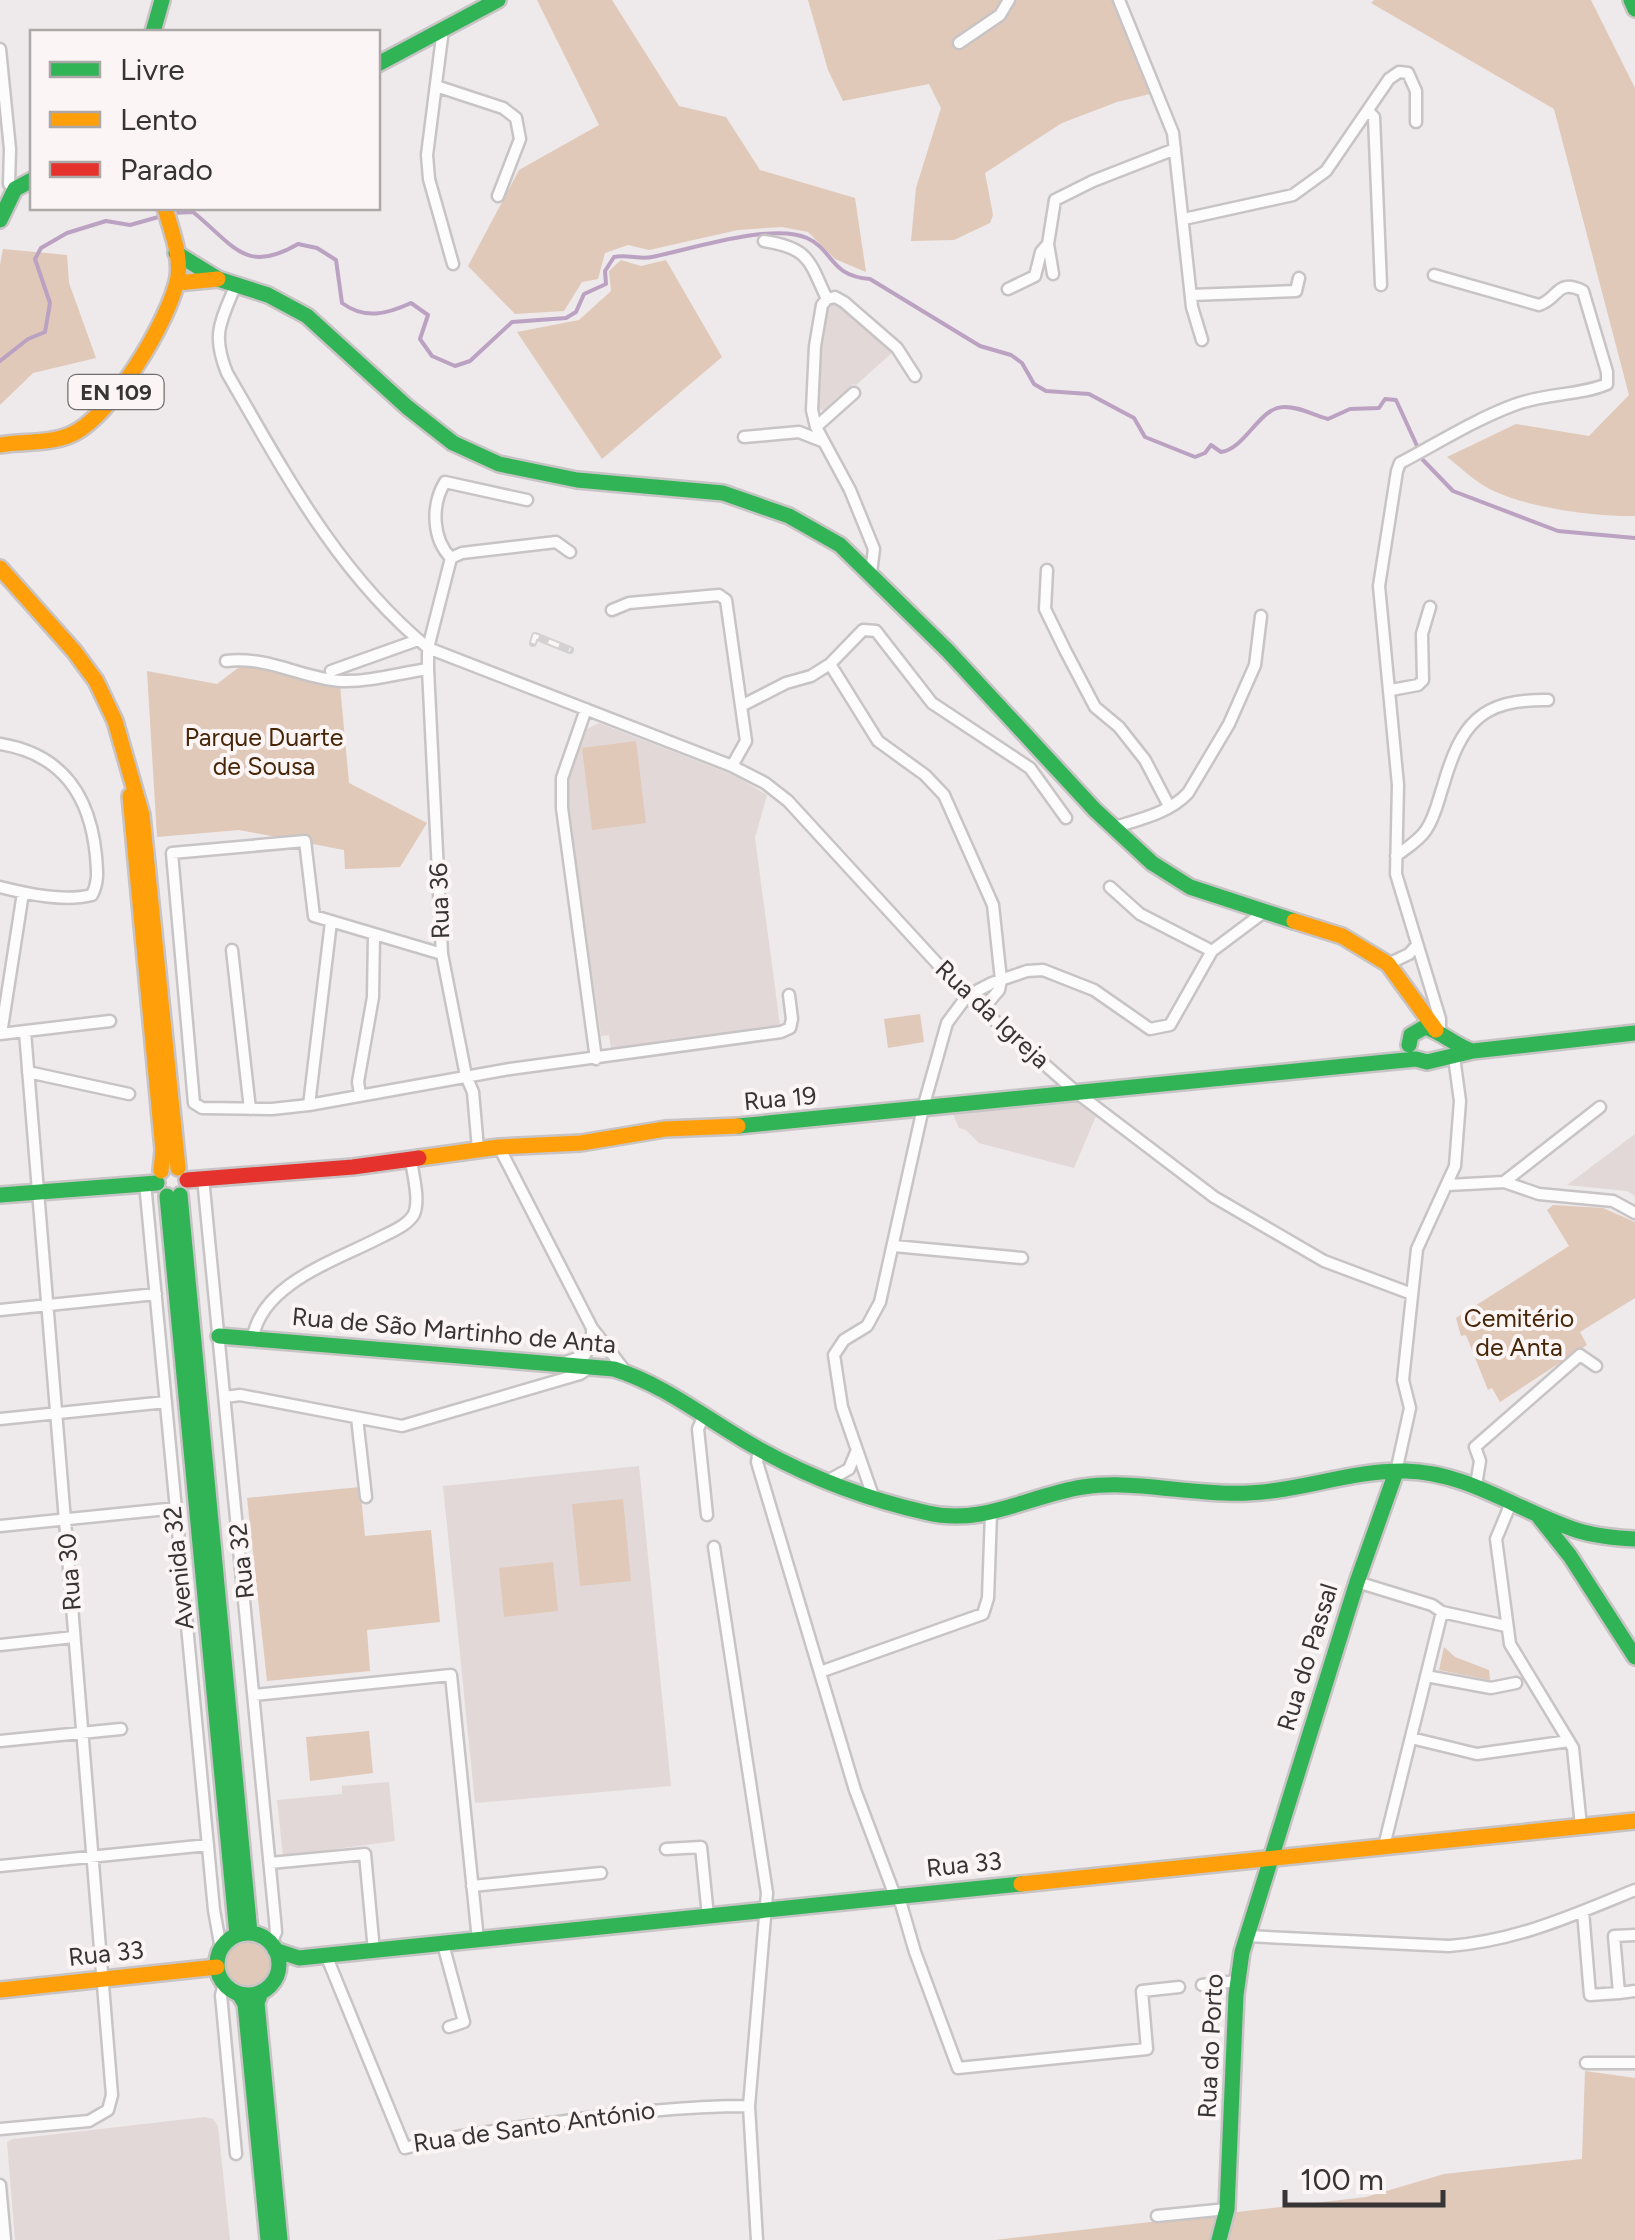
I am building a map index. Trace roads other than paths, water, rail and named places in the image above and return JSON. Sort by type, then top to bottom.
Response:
[{"type":"main road","points":[[154,30],[162,0]]},
{"type":"main road","points":[[380,63],[498,0]]},
{"type":"main road","points":[[1630,0],[1635,8]]},
{"type":"main road","points":[[0,220],[8,187]]},
{"type":"main road","name":"EN 109","points":[[0,445],[72,436],[95,420],[166,315],[177,283],[175,245],[165,210]]},
{"type":"main road","points":[[175,245],[218,279]]},
{"type":"main road","points":[[177,283],[218,279],[268,294],[307,316],[407,407],[453,443],[499,464],[576,480],[723,494],[789,516],[840,545],[1095,810],[1152,863],[1190,887],[1342,936],[1388,964],[1439,1034],[1445,1058]]},
{"type":"main road","name":"Avenida 32","points":[[0,568],[96,681],[115,720],[142,815],[172,1182],[244,1934]]},
{"type":"main road","points":[[1419,1008],[1413,1045],[1427,1062],[1473,1051],[1635,1033]]},
{"type":"main road","points":[[1413,1045],[1425,1027],[1473,1051]]},
{"type":"main road","name":"Rua 19","points":[[0,1195],[411,1160],[478,1149],[581,1143],[665,1129],[767,1125],[1378,1063],[1413,1045]]},
{"type":"main road","name":"Rua de São Martinho de Anta","points":[[219,1336],[595,1365],[626,1372],[759,1449],[830,1480],[933,1515],[991,1513],[1086,1486],[1200,1493],[1273,1492],[1409,1470],[1476,1485],[1536,1514],[1564,1541]]},
{"type":"main road","name":"Rua do Passal","points":[[1270,1859],[1357,1582],[1396,1472]]},
{"type":"main road","points":[[1564,1541],[1588,1533]]},
{"type":"main road","points":[[1564,1541],[1588,1533],[1635,1539]]},
{"type":"main road","points":[[1564,1541],[1635,1657]]},
{"type":"main road","name":"Rua 33","points":[[273,1947],[299,1958],[326,1956],[1635,1821]]},
{"type":"main road","name":"Rua do Porto","points":[[1219,2240],[1227,2209],[1237,1981],[1270,1859]]},
{"type":"main road","points":[[268,2240],[245,2004],[239,1994],[224,1984],[217,1967],[221,1949],[244,1934],[273,1947],[278,1958],[277,1975]]},
{"type":"main road","points":[[280,2240],[257,2004],[261,1992],[299,1958]]},
{"type":"main road","name":"Rua 33","points":[[0,1990],[217,1967]]},
{"type":"main road","points":[[239,1994],[261,1992]]},
{"type":"street","points":[[959,43],[1000,15],[1008,0]]},
{"type":"street","points":[[1119,0],[1163,101],[1175,149],[1191,294],[1202,340]]},
{"type":"street","points":[[443,29],[427,155],[429,179],[453,264]]},
{"type":"street","points":[[0,49],[10,149],[8,187]]},
{"type":"street","points":[[1184,219],[1293,195],[1326,171],[1389,79],[1399,72],[1408,73],[1416,90],[1416,122]]},
{"type":"street","points":[[436,86],[503,108],[516,118],[520,138],[498,196]]},
{"type":"street","points":[[1368,111],[1374,117],[1381,285]]},
{"type":"street","points":[[1052,274],[1048,244],[1055,200],[1175,149]]},
{"type":"street","points":[[764,241],[784,244],[806,255],[827,300]]},
{"type":"street","points":[[1008,289],[1035,276],[1041,252],[1048,244]]},
{"type":"street","points":[[1434,275],[1538,305],[1546,303],[1563,287],[1583,290],[1607,372],[1607,384],[1516,404],[1400,463],[1397,471],[1378,586],[1398,785],[1396,874],[1440,1019],[1439,1034]]},
{"type":"street","points":[[1191,294],[1296,291],[1298,278]]},
{"type":"street","points":[[236,284],[216,348],[227,372],[310,517],[349,571],[394,620],[423,644]]},
{"type":"street","points":[[871,573],[874,549],[850,490],[822,441],[812,410],[812,373],[822,306],[834,297],[844,302],[897,348],[915,376]]},
{"type":"street","points":[[816,427],[854,393]]},
{"type":"street","points":[[744,436],[799,432],[822,441]]},
{"type":"street","points":[[527,500],[445,482],[436,496],[440,547],[452,558],[462,552],[556,542],[570,552]]},
{"type":"street","name":"Rua 36","points":[[452,558],[423,644],[428,669],[442,954],[466,1076],[473,1092],[478,1149]]},
{"type":"street","points":[[1047,570],[1045,609],[1065,650],[1095,708],[1119,728],[1145,760],[1169,806]]},
{"type":"street","points":[[612,610],[629,603],[719,596],[726,600],[746,741],[732,766]]},
{"type":"street","points":[[1391,690],[1418,685],[1424,680],[1422,634],[1430,607]]},
{"type":"street","points":[[1115,827],[1156,814],[1188,793],[1229,724],[1255,664],[1261,616]]},
{"type":"street","points":[[743,704],[776,686],[812,676],[830,664],[863,630],[876,631],[932,703],[1030,768],[1066,818]]},
{"type":"street","points":[[331,671],[423,644]]},
{"type":"street","name":"Rua da Igreja","points":[[423,644],[766,783],[808,821],[967,996],[1076,1092],[1214,1197],[1324,1260],[1412,1294]]},
{"type":"street","points":[[226,661],[241,659],[288,667],[339,681],[428,669]]},
{"type":"street","points":[[830,664],[878,740],[925,775],[944,796],[993,905],[1001,980],[999,990],[982,1010]]},
{"type":"street","points":[[1396,856],[1423,835],[1433,818],[1458,747],[1473,720],[1503,705],[1548,700]]},
{"type":"street","points":[[586,709],[562,778],[562,808],[596,1059]]},
{"type":"street","points":[[0,744],[28,749],[62,772],[89,814],[98,884],[92,895],[79,898],[23,893],[0,886]]},
{"type":"street","points":[[442,954],[314,916],[305,840],[172,853],[196,1106],[250,1109],[309,1105],[466,1076],[780,1032],[790,1028],[789,996]]},
{"type":"street","points":[[1110,887],[1140,914],[1212,951]]},
{"type":"street","points":[[23,893],[0,1034],[110,1021]]},
{"type":"street","points":[[873,1496],[842,1407],[834,1356],[838,1346],[868,1326],[875,1315],[947,1023],[967,996],[1027,971],[1054,973],[1094,990],[1150,1029],[1163,1028],[1177,1014],[1212,951],[1264,912]]},
{"type":"street","points":[[309,1105],[331,922]]},
{"type":"street","points":[[360,1094],[358,1082],[373,996],[374,935]]},
{"type":"street","points":[[1388,964],[1409,954],[1417,945]]},
{"type":"street","points":[[232,950],[250,1109]]},
{"type":"street","name":"Rua 30","points":[[0,2129],[88,2121],[108,2110],[112,2095],[25,1032]]},
{"type":"street","points":[[1396,1472],[1410,1408],[1403,1380],[1417,1249],[1456,1166],[1460,1122],[1445,1058]]},
{"type":"street","points":[[28,1072],[129,1094]]},
{"type":"street","points":[[1504,1182],[1600,1107]]},
{"type":"street","points":[[499,1148],[592,1328],[626,1372]]},
{"type":"street","points":[[252,1337],[256,1319],[294,1283],[407,1222],[414,1213],[416,1200],[411,1160]]},
{"type":"street","points":[[172,1182],[156,1294],[216,1937],[221,1949]]},
{"type":"street","name":"Rua 32","points":[[172,1182],[219,1336],[270,1863],[276,1932],[273,1947]]},
{"type":"street","points":[[1448,1185],[1504,1182],[1539,1194],[1613,1202],[1635,1213]]},
{"type":"street","points":[[894,1246],[1022,1258]]},
{"type":"street","points":[[0,1310],[156,1294]]},
{"type":"street","points":[[562,1363],[585,1355],[592,1340],[592,1328]]},
{"type":"street","points":[[1476,1485],[1480,1462],[1475,1446],[1580,1356],[1596,1366]]},
{"type":"street","points":[[225,1396],[240,1395],[407,1425],[580,1374],[595,1365]]},
{"type":"street","points":[[0,1419],[166,1402]]},
{"type":"street","points":[[704,1415],[698,1429],[707,1515]]},
{"type":"street","points":[[357,1418],[366,1497]]},
{"type":"street","points":[[759,1449],[757,1462],[856,1790],[902,1904],[915,1952],[958,2068],[1148,2049],[1142,1991],[1179,1987]]},
{"type":"street","points":[[849,1487],[857,1450]]},
{"type":"street","points":[[830,1480],[850,1469]]},
{"type":"street","points":[[1511,1503],[1496,1539],[1506,1626],[1518,1660],[1573,1748],[1581,1826]]},
{"type":"street","points":[[0,1526],[177,1508]]},
{"type":"street","points":[[820,1672],[983,1614],[988,1598],[991,1513]]},
{"type":"street","points":[[714,1548],[767,1892],[749,2106],[757,2240]]},
{"type":"street","points":[[1357,1582],[1432,1605],[1442,1612],[1506,1626]]},
{"type":"street","points":[[1384,1846],[1442,1612]]},
{"type":"street","points":[[0,1644],[74,1638]]},
{"type":"street","points":[[254,1695],[451,1675],[478,1940]]},
{"type":"street","points":[[1426,1676],[1491,1688],[1516,1684]]},
{"type":"street","points":[[0,1741],[120,1729]]},
{"type":"street","points":[[1412,1738],[1477,1754],[1569,1741]]},
{"type":"street","points":[[0,1866],[208,1845]]},
{"type":"street","points":[[666,1849],[702,1848],[708,1916]]},
{"type":"street","points":[[270,1863],[365,1854],[374,1951]]},
{"type":"street","points":[[472,1886],[601,1873]]},
{"type":"street","points":[[1247,1936],[1464,1945],[1516,1936],[1635,1890]]},
{"type":"street","points":[[1583,1912],[1590,1995],[1635,1992]]},
{"type":"street","points":[[1619,1993],[1614,1936],[1635,1934]]},
{"type":"street","points":[[443,1944],[464,2022],[448,2027]]},
{"type":"street","name":"Rua de Santo António","points":[[326,1956],[404,2148],[604,2115],[690,2106],[749,2106]]},
{"type":"street","points":[[1202,1985],[1237,1981]]},
{"type":"street","points":[[224,1984],[221,1995],[236,2154]]},
{"type":"street","points":[[1586,2063],[1635,2063]]},
{"type":"street","points":[[0,2185],[5,2240]]},
{"type":"street","points":[[1157,2216],[1227,2209]]},
{"type":"waterway","points":[[171,213],[193,212],[230,245],[252,256],[265,257],[298,244],[317,248],[336,260],[342,303],[359,312],[376,314],[411,303],[428,315],[420,339],[432,356],[455,366],[470,361],[512,322],[566,318],[576,312],[584,294],[606,284],[605,271],[614,257],[647,258],[752,235],[792,234],[816,243],[847,273],[870,279],[980,346],[1011,355],[1022,363],[1034,384],[1046,391],[1089,394],[1134,418],[1145,437],[1195,457],[1211,445],[1221,452],[1230,449],[1274,409],[1294,408],[1328,419],[1350,409],[1379,408],[1385,399],[1396,400],[1418,448]]},
{"type":"waterway","points":[[0,361],[28,339],[45,332],[50,303],[35,259],[41,248],[67,233],[106,221],[130,225],[162,216]]},
{"type":"waterway","points":[[1423,460],[1453,491],[1558,531],[1635,538]]},
{"type":"railway","points":[[533,643],[535,636],[570,650]]},
{"type":"park label","name":"Parque Duarte de Sousa","points":[[264,752]]},
{"type":"park label","name":"Cemitério de Anta","points":[[1519,1332]]}]
